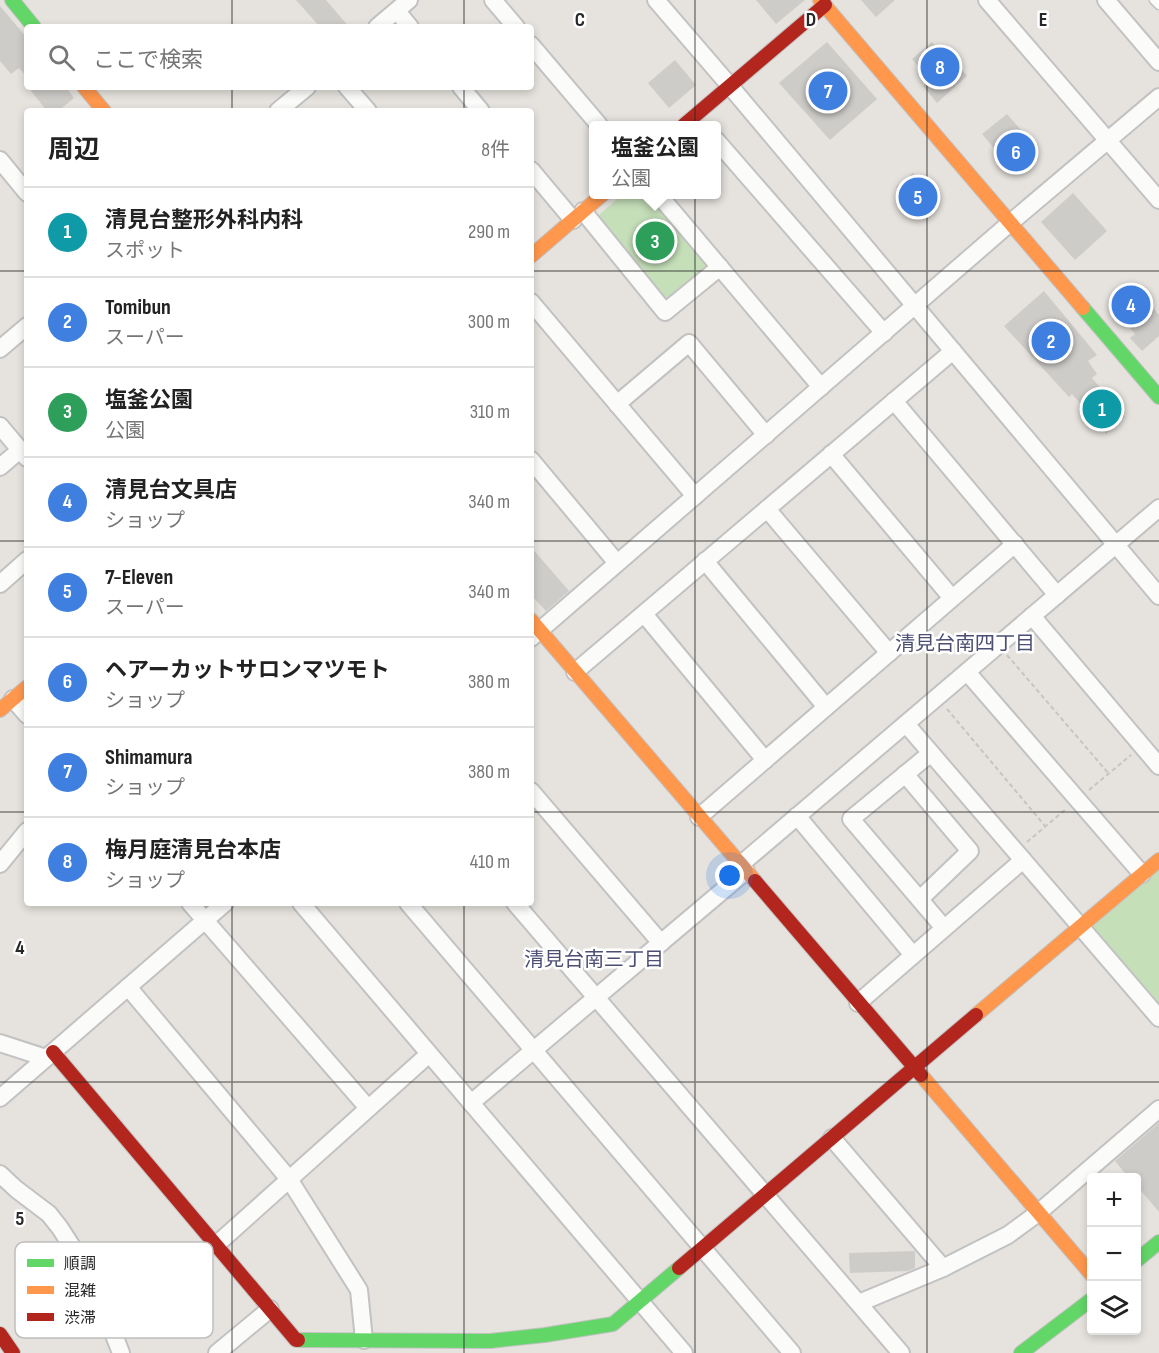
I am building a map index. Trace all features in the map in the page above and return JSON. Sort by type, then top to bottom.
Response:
[{"type":"street","points":[[12,0],[32,24]]},
{"type":"street","points":[[493,0],[513,24]]},
{"type":"street","points":[[656,0],[1159,596]]},
{"type":"street","points":[[987,0],[1159,200]]},
{"type":"street","points":[[1106,0],[1159,62]]},
{"type":"street","points":[[695,121],[730,86],[825,2],[1159,397]]},
{"type":"street","points":[[381,24],[403,5],[409,24]]},
{"type":"street","points":[[534,49],[595,121]]},
{"type":"street","points":[[86,90],[102,108]]},
{"type":"street","points":[[282,108],[303,90]]},
{"type":"street","points":[[350,90],[365,108]]},
{"type":"street","points":[[464,90],[478,108]]},
{"type":"street","points":[[1087,1269],[575,672],[534,630],[617,563],[1159,97]]},
{"type":"street","points":[[721,145],[884,333]]},
{"type":"street","points":[[0,160],[24,189]]},
{"type":"street","points":[[534,173],[578,216],[665,312],[720,267]]},
{"type":"street","points":[[534,253],[598,199]]},
{"type":"street","points":[[661,199],[821,387]]},
{"type":"street","points":[[534,306],[695,496]]},
{"type":"street","points":[[2,344],[24,331]]},
{"type":"street","points":[[617,404],[689,344],[766,435]]},
{"type":"street","points":[[575,672],[953,351]]},
{"type":"street","points":[[894,401],[1057,595]]},
{"type":"street","points":[[0,426],[24,454],[0,467]]},
{"type":"street","points":[[831,454],[952,598]]},
{"type":"street","points":[[534,464],[617,563]]},
{"type":"street","points":[[471,1103],[661,943],[797,816],[1159,508]]},
{"type":"street","points":[[767,509],[889,652]]},
{"type":"street","points":[[699,816],[1015,544]]},
{"type":"street","points":[[705,561],[826,707]]},
{"type":"street","points":[[0,584],[24,563]]},
{"type":"street","points":[[644,614],[765,760]]},
{"type":"street","points":[[1032,616],[1159,766]]},
{"type":"street","points":[[967,672],[1142,874]]},
{"type":"street","points":[[24,689],[5,703],[24,713]]},
{"type":"street","points":[[906,724],[1159,1018]]},
{"type":"street","points":[[931,753],[850,819],[944,928]]},
{"type":"street","points":[[905,774],[970,850],[920,899]]},
{"type":"street","points":[[534,795],[661,943]]},
{"type":"street","points":[[797,816],[913,955]]},
{"type":"street","points":[[0,864],[24,835]]},
{"type":"street","points":[[858,1003],[944,928],[1019,855]]},
{"type":"street","points":[[0,1043],[49,1055],[296,1340],[490,1347],[613,1324],[1159,860]]},
{"type":"street","points":[[193,906],[368,1108]]},
{"type":"street","points":[[0,1098],[221,906]]},
{"type":"street","points":[[304,906],[684,1353]]},
{"type":"street","points":[[411,906],[792,1353]]},
{"type":"street","points":[[518,906],[902,1353]]},
{"type":"street","points":[[128,987],[289,1179],[358,1290],[364,1341]]},
{"type":"street","points":[[216,1245],[429,1054]]},
{"type":"street","points":[[859,1304],[943,1268],[1008,1235],[1038,1213],[1159,1109]]},
{"type":"street","points":[[832,1138],[943,1268]]},
{"type":"street","points":[[0,1174],[49,1215],[69,1242]]},
{"type":"street","points":[[1141,1258],[1159,1242]]},
{"type":"street","points":[[1021,1353],[1087,1303]]},
{"type":"street","points":[[217,1353],[270,1309]]},
{"type":"street","points":[[0,1334],[13,1353]]},
{"type":"street","points":[[115,1338],[121,1353]]},
{"type":"lane","points":[[1154,0],[1159,5]]},
{"type":"path","points":[[999,645],[1109,774]]},
{"type":"path","points":[[937,697],[1046,826]]},
{"type":"path","points":[[1019,855],[1046,826],[1142,746]]},
{"type":"green space","points":[[617,199],[657,199],[709,266],[666,300],[599,220],[600,214]]},
{"type":"green space","points":[[1159,867],[1159,1010],[1088,927]]},
{"type":"building","points":[[296,0],[326,0],[346,24],[317,24]]},
{"type":"building","points":[[756,0],[805,0],[776,24]]},
{"type":"building","points":[[861,0],[895,0],[876,17]]},
{"type":"building","points":[[0,6],[24,34],[24,74],[19,68],[11,74],[0,61]]},
{"type":"building","points":[[827,42],[877,99],[830,140],[779,83]]},
{"type":"building","points":[[932,42],[945,57],[949,54],[967,76],[937,103],[923,86],[930,80],[912,59]]},
{"type":"building","points":[[675,60],[696,85],[669,108],[648,83]]},
{"type":"building","points":[[30,90],[68,90],[74,98],[62,108],[45,108]]},
{"type":"building","points":[[1007,114],[1036,147],[1007,171],[996,157],[999,154],[982,134]]},
{"type":"building","points":[[913,173],[940,206],[923,220],[896,187]]},
{"type":"building","points":[[1073,193],[1107,231],[1075,260],[1041,222]]},
{"type":"building","points":[[1137,289],[1159,315],[1159,336],[1142,351],[1130,338],[1135,334],[1114,308]]},
{"type":"building","points":[[1044,291],[1097,355],[1088,361],[1097,374],[1092,378],[1125,417],[1106,434],[1072,394],[1069,397],[1004,326]]},
{"type":"building","points":[[534,550],[569,591],[546,611],[534,598]]},
{"type":"building","points":[[1159,1123],[1159,1212],[1141,1191],[1141,1173],[1125,1173],[1115,1161]]},
{"type":"building","points":[[915,1251],[915,1268],[908,1271],[850,1273],[849,1253]]},
{"type":"traffic: fast","points":[[12,0],[32,24]]},
{"type":"traffic: fast","points":[[1083,308],[1159,397]]},
{"type":"traffic: fast","points":[[1141,1257],[1159,1242]]},
{"type":"traffic: fast","points":[[298,1340],[490,1341],[613,1324],[679,1268]]},
{"type":"traffic: fast","points":[[1021,1353],[1087,1303]]},
{"type":"traffic: slow","points":[[820,0],[1083,308]]},
{"type":"traffic: slow","points":[[86,90],[102,108]]},
{"type":"traffic: slow","points":[[534,253],[597,199]]},
{"type":"traffic: slow","points":[[534,623],[755,881]]},
{"type":"traffic: slow","points":[[0,710],[24,690]]},
{"type":"traffic: slow","points":[[976,1015],[1159,860]]},
{"type":"traffic: slow","points":[[921,1075],[1087,1269]]},
{"type":"traffic: jam","points":[[689,121],[825,5]]},
{"type":"traffic: jam","points":[[755,881],[921,1075]]},
{"type":"traffic: jam","points":[[679,1268],[976,1015]]},
{"type":"traffic: jam","points":[[53,1052],[298,1340]]},
{"type":"traffic: jam","points":[[0,1334],[13,1353]]},
{"type":"place","name":"梅月庭清見台本店","points":[[940,67]]},
{"type":"place","name":"Shimamura","points":[[828,91]]},
{"type":"place","name":"ヘアーカットサロンマツモト","points":[[1016,152]]},
{"type":"place","name":"7-Eleven","points":[[918,197]]},
{"type":"place","name":"塩釜公園","points":[[655,241]]},
{"type":"place","name":"清見台文具店","points":[[1131,305]]},
{"type":"place","name":"Tomibun","points":[[1051,341]]},
{"type":"place","name":"清見台整形外科内科","points":[[1102,409]]},
{"type":"district","name":"清見台南四丁目","points":[[965,643]]},
{"type":"district","name":"清見台南三丁目","points":[[594,959]]}]
